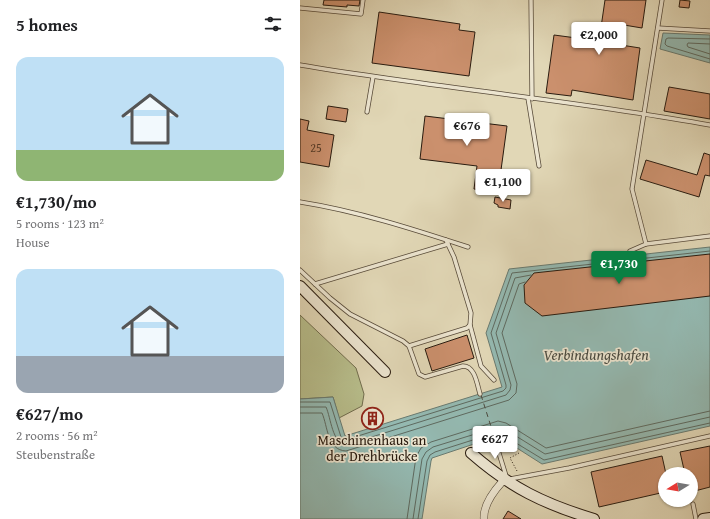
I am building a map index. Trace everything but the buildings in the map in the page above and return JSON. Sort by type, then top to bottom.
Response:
[{"type":"street","points":[[300,286],[385,372]]},
{"type":"street","points":[[471,453],[490,469],[528,494],[556,506],[594,519]]},
{"type":"street","points":[[484,519],[484,510],[488,502],[502,482],[507,481]]},
{"type":"street","points":[[703,519],[710,518]]},
{"type":"lane","points":[[300,8],[361,14],[363,0]]},
{"type":"lane","points":[[531,0],[530,98],[539,166]]},
{"type":"lane","points":[[646,244],[632,189],[662,0]]},
{"type":"lane","points":[[658,28],[710,31]]},
{"type":"lane","points":[[300,65],[373,77],[644,113],[710,125]]},
{"type":"lane","points":[[367,112],[373,77]]},
{"type":"lane","points":[[300,202],[321,205],[408,227],[468,247]]},
{"type":"lane","points":[[630,251],[646,244],[710,236]]},
{"type":"lane","points":[[446,240],[454,257],[471,313],[470,325],[481,366],[494,380]]},
{"type":"lane","points":[[315,284],[448,244]]},
{"type":"lane","points":[[300,270],[340,307],[350,314],[403,341],[409,346],[421,376],[425,377],[467,366],[473,372],[480,394]]},
{"type":"lane","points":[[409,346],[467,328],[470,325]]},
{"type":"lane","points":[[494,437],[505,469],[507,481],[510,479],[569,468],[710,436]]},
{"type":"lane","points":[[694,507],[696,519]]},
{"type":"path","points":[[519,453],[510,458],[520,477]]},
{"type":"green space","points":[[300,315],[356,368],[364,394],[362,406],[339,418],[333,397],[300,399]]},
{"type":"water","points":[[663,33],[710,35],[710,63],[660,49]]},
{"type":"water","name":"Verbindungshafen","points":[[710,247],[710,426],[542,464],[498,436],[432,458],[422,519],[300,519],[300,399],[333,397],[345,436],[502,387],[486,333],[509,269]]},
{"type":"ferry route","points":[[481,395],[494,436]]},
{"type":"place","name":"Maschinenhaus an der Drehbrücke","points":[[372,418]]}]
